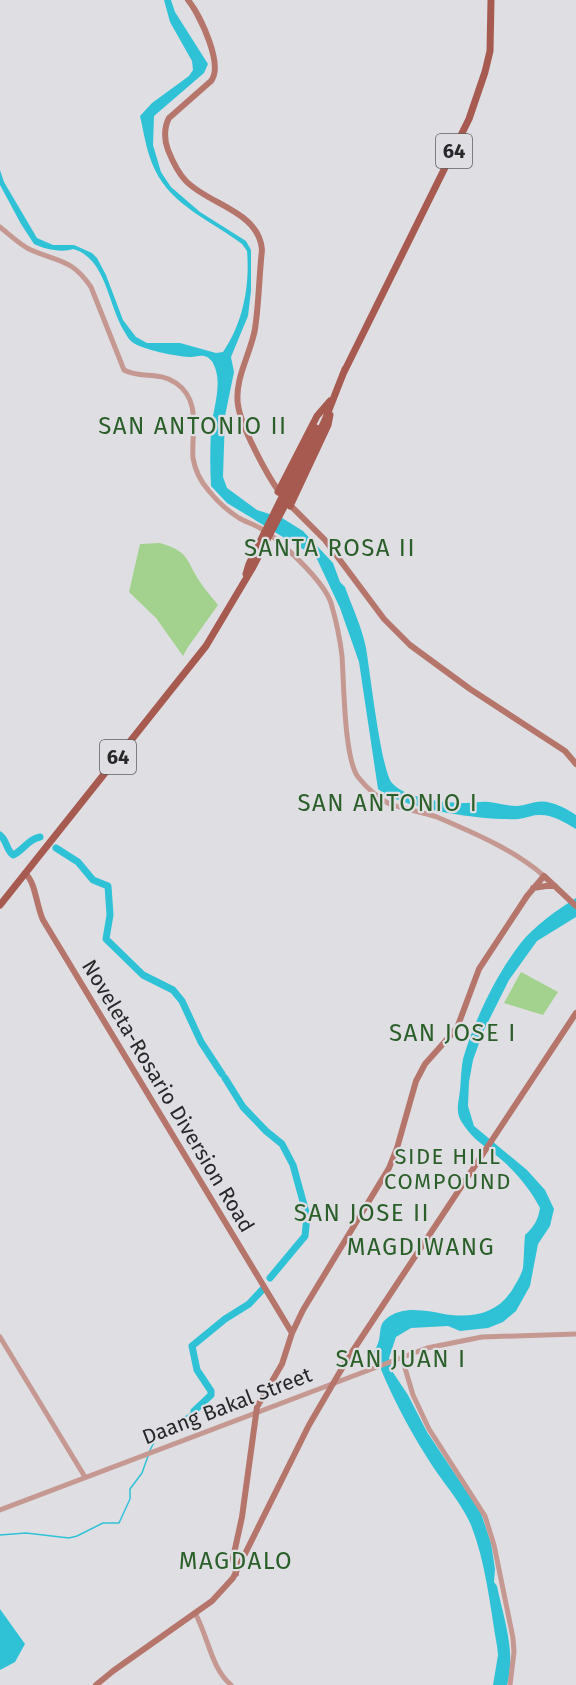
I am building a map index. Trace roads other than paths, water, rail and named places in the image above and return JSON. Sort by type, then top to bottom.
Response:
[{"type":"main road","points":[[188,0],[203,23],[214,61],[215,75],[169,118],[166,126],[166,144],[174,163],[186,181],[246,220],[256,230],[260,240],[262,250],[255,330],[246,357],[237,403],[250,438],[284,494]]},
{"type":"main road","name":"64","points":[[0,905],[197,659],[227,613],[244,580],[249,564],[283,507],[284,494],[469,119],[490,51],[491,0]]},
{"type":"main road","points":[[283,507],[284,494],[317,416],[331,402]]},
{"type":"main road","points":[[283,507],[328,425],[331,402]]},
{"type":"main road","points":[[283,507],[325,540],[384,619],[411,645],[470,689],[565,751],[576,764]]},
{"type":"main road","name":"Noveleta-Rosario Diversion Road","points":[[26,873],[32,881],[36,903],[43,920],[292,1333]]},
{"type":"main road","points":[[236,1574],[232,1558],[242,1518],[256,1413],[260,1401],[282,1364],[292,1333],[307,1302],[389,1168],[416,1081],[425,1064],[457,1028],[479,969],[532,889],[544,876],[576,906]]},
{"type":"main road","points":[[532,889],[546,886],[557,887]]},
{"type":"main road","points":[[96,1685],[221,1593],[236,1574],[309,1425],[332,1384],[483,1151],[576,1013]]},
{"type":"street","points":[[0,226],[29,249],[64,261],[75,267],[84,277],[91,286],[124,370],[131,374],[164,376],[186,392],[193,408],[195,421],[194,460],[200,479],[208,491],[234,514],[274,537],[324,590],[330,600],[342,653],[349,758],[356,775],[368,789],[391,804],[436,817],[507,849],[544,876]]},
{"type":"street","name":"Daang Bakal Street","points":[[0,1510],[436,1346],[482,1336],[576,1334]]},
{"type":"street","points":[[0,1337],[86,1477]]},
{"type":"street","points":[[402,1358],[413,1395],[429,1429],[485,1516],[494,1545],[513,1638],[514,1652],[510,1685]]},
{"type":"street","points":[[195,1613],[220,1674],[231,1685]]},
{"type":"water","points":[[164,0],[171,0],[175,12],[208,64],[204,73],[154,116],[153,145],[161,172],[171,187],[200,212],[246,241],[251,250],[251,291],[248,316],[231,357],[234,372],[225,416],[223,477],[227,488],[257,510],[282,518],[303,531],[333,563],[340,582],[345,587],[364,640],[380,741],[392,783],[407,793],[437,801],[486,802],[509,806],[538,802],[551,803],[576,815],[576,829],[558,819],[543,815],[501,819],[436,811],[402,802],[378,789],[359,662],[340,608],[316,557],[227,503],[211,486],[211,431],[217,388],[213,362],[205,356],[189,357],[168,354],[144,348],[132,342],[119,320],[105,284],[93,262],[84,254],[73,249],[53,250],[34,244],[0,185],[0,170],[4,182],[37,238],[53,245],[74,245],[92,253],[97,258],[123,320],[136,337],[147,343],[180,343],[216,353],[223,352],[236,329],[244,304],[247,251],[242,244],[182,203],[162,183],[150,157],[140,116],[152,103],[189,76],[193,70],[192,61],[170,22]]},
{"type":"water","points":[[576,898],[576,917],[537,941],[509,980],[483,1032],[473,1060],[469,1082],[468,1106],[474,1126],[527,1170],[545,1190],[554,1209],[550,1226],[538,1244],[530,1286],[516,1311],[503,1322],[488,1328],[460,1331],[448,1326],[411,1328],[396,1337],[389,1358],[392,1371],[408,1395],[427,1432],[481,1513],[491,1543],[495,1569],[494,1582],[506,1623],[510,1648],[507,1685],[493,1685],[498,1655],[497,1646],[484,1569],[471,1525],[462,1507],[413,1434],[374,1352],[379,1342],[382,1324],[393,1315],[407,1310],[466,1316],[486,1312],[502,1302],[521,1274],[525,1235],[535,1223],[540,1208],[513,1171],[476,1139],[461,1121],[458,1110],[462,1063],[480,1014],[511,956],[539,925]]},
{"type":"water","points":[[0,1609],[25,1644],[15,1662],[0,1670]]},
{"type":"waterway","points":[[0,835],[13,855],[32,840],[40,837]]},
{"type":"waterway","points":[[56,848],[78,862],[93,880],[108,886],[110,915],[106,939],[143,975],[173,990],[182,1001],[201,1042],[222,1074]]},
{"type":"waterway","points":[[225,1078],[243,1107],[282,1144],[293,1165],[307,1216],[305,1236],[270,1278]]},
{"type":"waterway","points":[[194,1411],[211,1395],[211,1391],[197,1370],[192,1346],[225,1319],[249,1304],[262,1290]]},
{"type":"waterway","points":[[149,1452],[158,1435],[194,1411]]},
{"type":"waterway","points":[[0,1535],[26,1533],[69,1538],[103,1523],[119,1523],[130,1499],[130,1489],[142,1473],[148,1456]]},
{"type":"district","name":"SAN ANTONIO II","points":[[193,426]]},
{"type":"district","name":"SANTA ROSA II","points":[[330,548]]},
{"type":"district","name":"SAN ANTONIO I","points":[[388,803]]},
{"type":"district","name":"SAN JOSE I","points":[[453,1033]]},
{"type":"district","name":"SIDE HILL COMPOUND","points":[[448,1168]]},
{"type":"district","name":"SAN JOSE II","points":[[362,1213]]},
{"type":"district","name":"MAGDIWANG","points":[[421,1247]]},
{"type":"district","name":"SAN JUAN I","points":[[401,1359]]},
{"type":"district","name":"MAGDALO","points":[[236,1561]]}]
